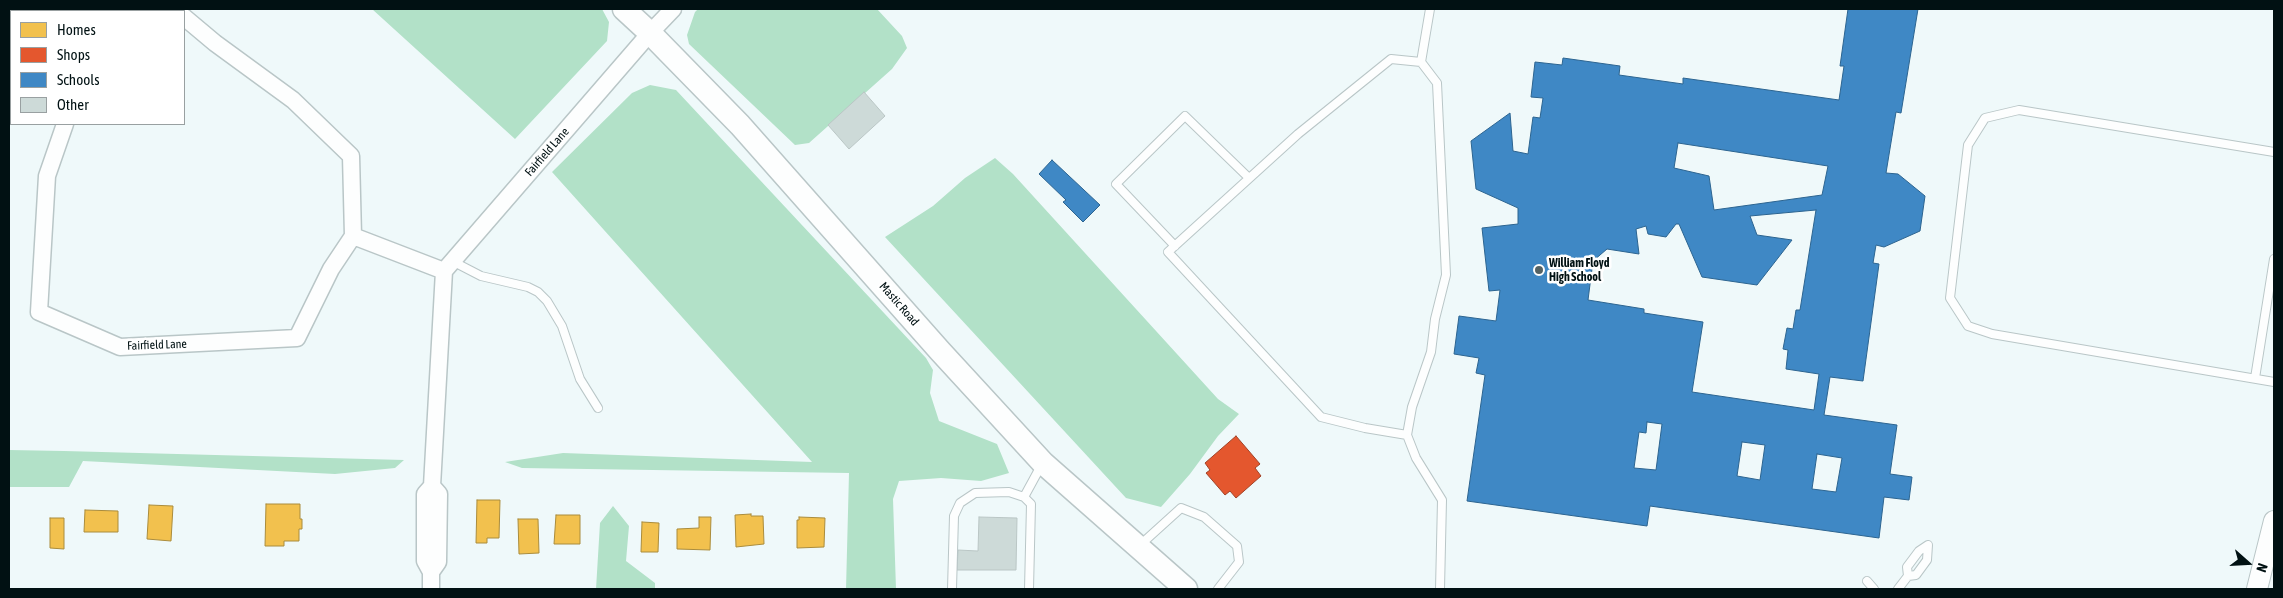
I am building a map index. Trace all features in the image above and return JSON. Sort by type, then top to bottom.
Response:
[{"type":"main road","name":"Mastic Road","points":[[624,9],[740,125],[940,351],[1043,462],[1138,547],[1168,581],[1186,589]]},
{"type":"street","name":"Fairfield Lane","points":[[448,266],[673,9]]},
{"type":"street","points":[[185,18],[215,44],[293,100],[351,156],[354,236],[448,266],[432,486],[439,494],[438,562],[431,572],[431,589]]},
{"type":"street","name":"Fairfield Lane","points":[[65,125],[47,176],[39,312],[120,347],[297,338],[331,269],[354,236]]},
{"type":"street","points":[[2257,589],[2274,520]]},
{"type":"lane","points":[[1430,9],[1422,62],[1437,83],[1446,275],[1435,319],[1431,352],[1412,407],[1408,435],[1416,458],[1442,500],[1440,589]]},
{"type":"lane","points":[[1408,435],[1365,428],[1320,417],[1168,252],[1298,134],[1391,58],[1422,62]]},
{"type":"lane","points":[[2274,152],[2019,110],[1986,118],[1968,145],[1950,298],[1968,326],[1992,334],[2274,382]]},
{"type":"lane","points":[[1175,246],[1116,184],[1185,116],[1249,178]]},
{"type":"lane","points":[[2255,378],[2274,258]]},
{"type":"lane","points":[[448,266],[528,287],[538,292],[547,301],[562,326],[580,379],[598,408]]},
{"type":"lane","points":[[1024,497],[1043,462]]},
{"type":"lane","points":[[952,589],[954,516],[960,503],[975,493],[1009,492],[1024,497],[1031,504],[1030,589]]},
{"type":"lane","points":[[1138,547],[1181,508],[1204,517],[1237,546],[1240,562],[1218,589]]},
{"type":"lane","points":[[1898,589],[1908,576]]},
{"type":"lane","points":[[1867,581],[1874,589]]},
{"type":"green space","points":[[372,9],[602,9],[609,22],[607,41],[515,139]]},
{"type":"green space","points":[[698,9],[877,9],[902,36],[907,48],[892,69],[809,143],[795,145],[689,44],[687,35],[695,12]]},
{"type":"green space","points":[[10,42],[9,130],[9,44]]},
{"type":"green space","points":[[650,85],[676,90],[926,358],[933,370],[930,393],[939,421],[997,444],[1009,473],[981,481],[941,478],[899,481],[893,499],[896,589],[846,589],[849,473],[522,468],[505,462],[563,453],[812,462],[552,172],[632,93]]},
{"type":"green space","points":[[995,158],[1013,174],[1218,399],[1239,414],[1218,436],[1190,474],[1161,507],[1126,498],[885,237],[933,206],[965,178]]},
{"type":"green space","points":[[9,450],[404,460],[395,468],[335,474],[83,461],[69,487],[9,487]]},
{"type":"green space","points":[[613,506],[629,526],[626,561],[655,583],[655,589],[596,589],[600,523]]},
{"type":"building: Homes","points":[[477,500],[500,500],[499,538],[487,538],[487,543],[476,543]]},
{"type":"building: Homes","points":[[266,504],[300,504],[302,529],[299,529],[299,541],[284,541],[284,546],[265,546]]},
{"type":"building: Homes","points":[[149,505],[173,506],[171,541],[147,539]]},
{"type":"building: Homes","points":[[85,510],[118,511],[118,532],[84,532]]},
{"type":"building: Homes","points":[[751,514],[751,516],[763,516],[764,544],[736,547],[735,515]]},
{"type":"building: Homes","points":[[556,515],[580,515],[580,544],[554,544]]},
{"type":"building: Homes","points":[[699,517],[711,517],[710,550],[677,549],[677,529],[699,528]]},
{"type":"building: Homes","points":[[799,517],[825,518],[824,547],[797,548],[797,520],[799,520]]},
{"type":"building: Homes","points":[[50,518],[64,518],[64,549],[50,548]]},
{"type":"building: Homes","points":[[518,519],[538,519],[539,553],[519,554]]},
{"type":"building: Homes","points":[[642,522],[659,523],[658,552],[641,552]]},
{"type":"building: Shops","points":[[1236,436],[1260,464],[1255,468],[1261,476],[1236,498],[1230,491],[1225,495],[1206,473],[1210,470],[1205,463]]},
{"type":"building: Schools","name":"William Floyd High School","points":[[1848,9],[1918,9],[1901,113],[1896,112],[1886,173],[1898,174],[1925,196],[1920,231],[1884,247],[1876,245],[1873,263],[1879,264],[1863,381],[1830,377],[1824,415],[1897,425],[1890,474],[1912,477],[1909,500],[1884,497],[1879,538],[1650,506],[1647,526],[1467,501],[1485,375],[1476,373],[1479,358],[1454,354],[1459,316],[1496,321],[1500,290],[1489,291],[1482,228],[1518,224],[1518,208],[1476,189],[1471,141],[1510,113],[1513,151],[1528,154],[1533,117],[1540,118],[1543,98],[1531,97],[1535,62],[1562,65],[1563,58],[1620,66],[1619,75],[1683,84],[1683,78],[1839,100],[1844,66],[1840,66]],"holes":[[[1678,143],[1828,166],[1822,195],[1714,210],[1709,176],[1674,168]],[[1816,210],[1800,310],[1796,310],[1793,329],[1787,328],[1783,349],[1788,350],[1786,369],[1819,374],[1814,410],[1692,392],[1703,322],[1644,313],[1644,309],[1588,300],[1593,261],[1607,249],[1639,254],[1636,229],[1646,226],[1648,234],[1666,237],[1676,224],[1679,224],[1702,277],[1757,285],[1792,240],[1757,235],[1750,216]],[[1647,422],[1662,424],[1656,470],[1634,468],[1639,432],[1646,433]],[[1742,442],[1765,445],[1760,480],[1737,476]],[[1817,454],[1842,458],[1836,492],[1812,489]]]},
{"type":"building: Schools","points":[[1052,160],[1100,205],[1083,222],[1063,202],[1066,200],[1039,174]]},
{"type":"building: Other","points":[[864,92],[885,116],[849,149],[828,125]]},
{"type":"building: Other","points":[[979,517],[1017,518],[1016,570],[957,570],[958,550],[978,551]]},
{"type":"place","name":"William Floyd High School","points":[[1539,270]]}]
